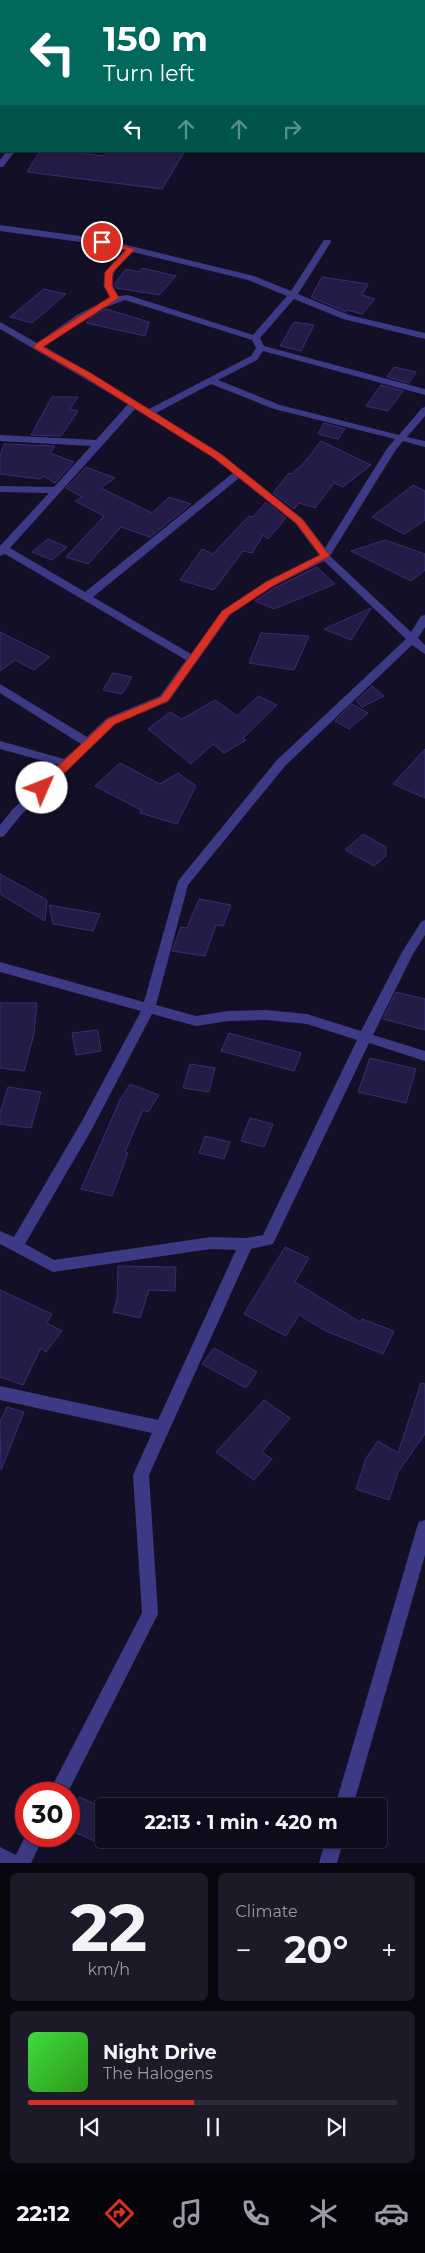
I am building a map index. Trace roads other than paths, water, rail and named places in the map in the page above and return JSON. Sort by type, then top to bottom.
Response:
[{"type":"street","points":[[0,165],[10,152]]},
{"type":"street","points":[[0,228],[102,242],[252,278],[346,317],[425,336]]},
{"type":"street","points":[[255,338],[293,295],[327,242]]},
{"type":"street","points":[[115,298],[108,286],[109,272],[132,249]]},
{"type":"street","points":[[37,347],[115,298],[125,298],[255,338],[261,348],[425,392]]},
{"type":"street","points":[[0,325],[218,456],[299,521],[325,556],[425,651]]},
{"type":"street","points":[[149,413],[254,358],[261,348]]},
{"type":"street","points":[[212,381],[277,407],[425,444]]},
{"type":"street","points":[[134,404],[1,551],[86,597],[192,659]]},
{"type":"street","points":[[0,832],[17,812],[112,721],[164,699],[226,613],[269,584],[325,556],[391,450],[425,410]]},
{"type":"street","points":[[0,438],[99,443]]},
{"type":"street","points":[[86,597],[239,473]]},
{"type":"street","points":[[0,489],[57,490]]},
{"type":"street","points":[[16,1246],[87,1125],[148,1008],[182,884],[282,763],[412,640],[425,618]]},
{"type":"street","points":[[0,688],[88,743]]},
{"type":"street","points":[[0,745],[67,764]]},
{"type":"street","points":[[0,1237],[53,1266],[211,1243],[246,1244],[268,1240],[365,1037],[408,952],[425,925]]},
{"type":"street","points":[[0,968],[196,1021],[228,1016],[266,1015],[307,1019],[425,1056]]},
{"type":"street","points":[[63,1782],[150,1614],[141,1475],[246,1244]]},
{"type":"street","points":[[0,1393],[162,1428]]},
{"type":"street","points":[[346,1798],[425,1527]]},
{"type":"street","points":[[21,1863],[29,1847]]},
{"type":"street","points":[[328,1863],[332,1848]]},
{"type":"street","points":[[0,1856],[13,1863]]}]
